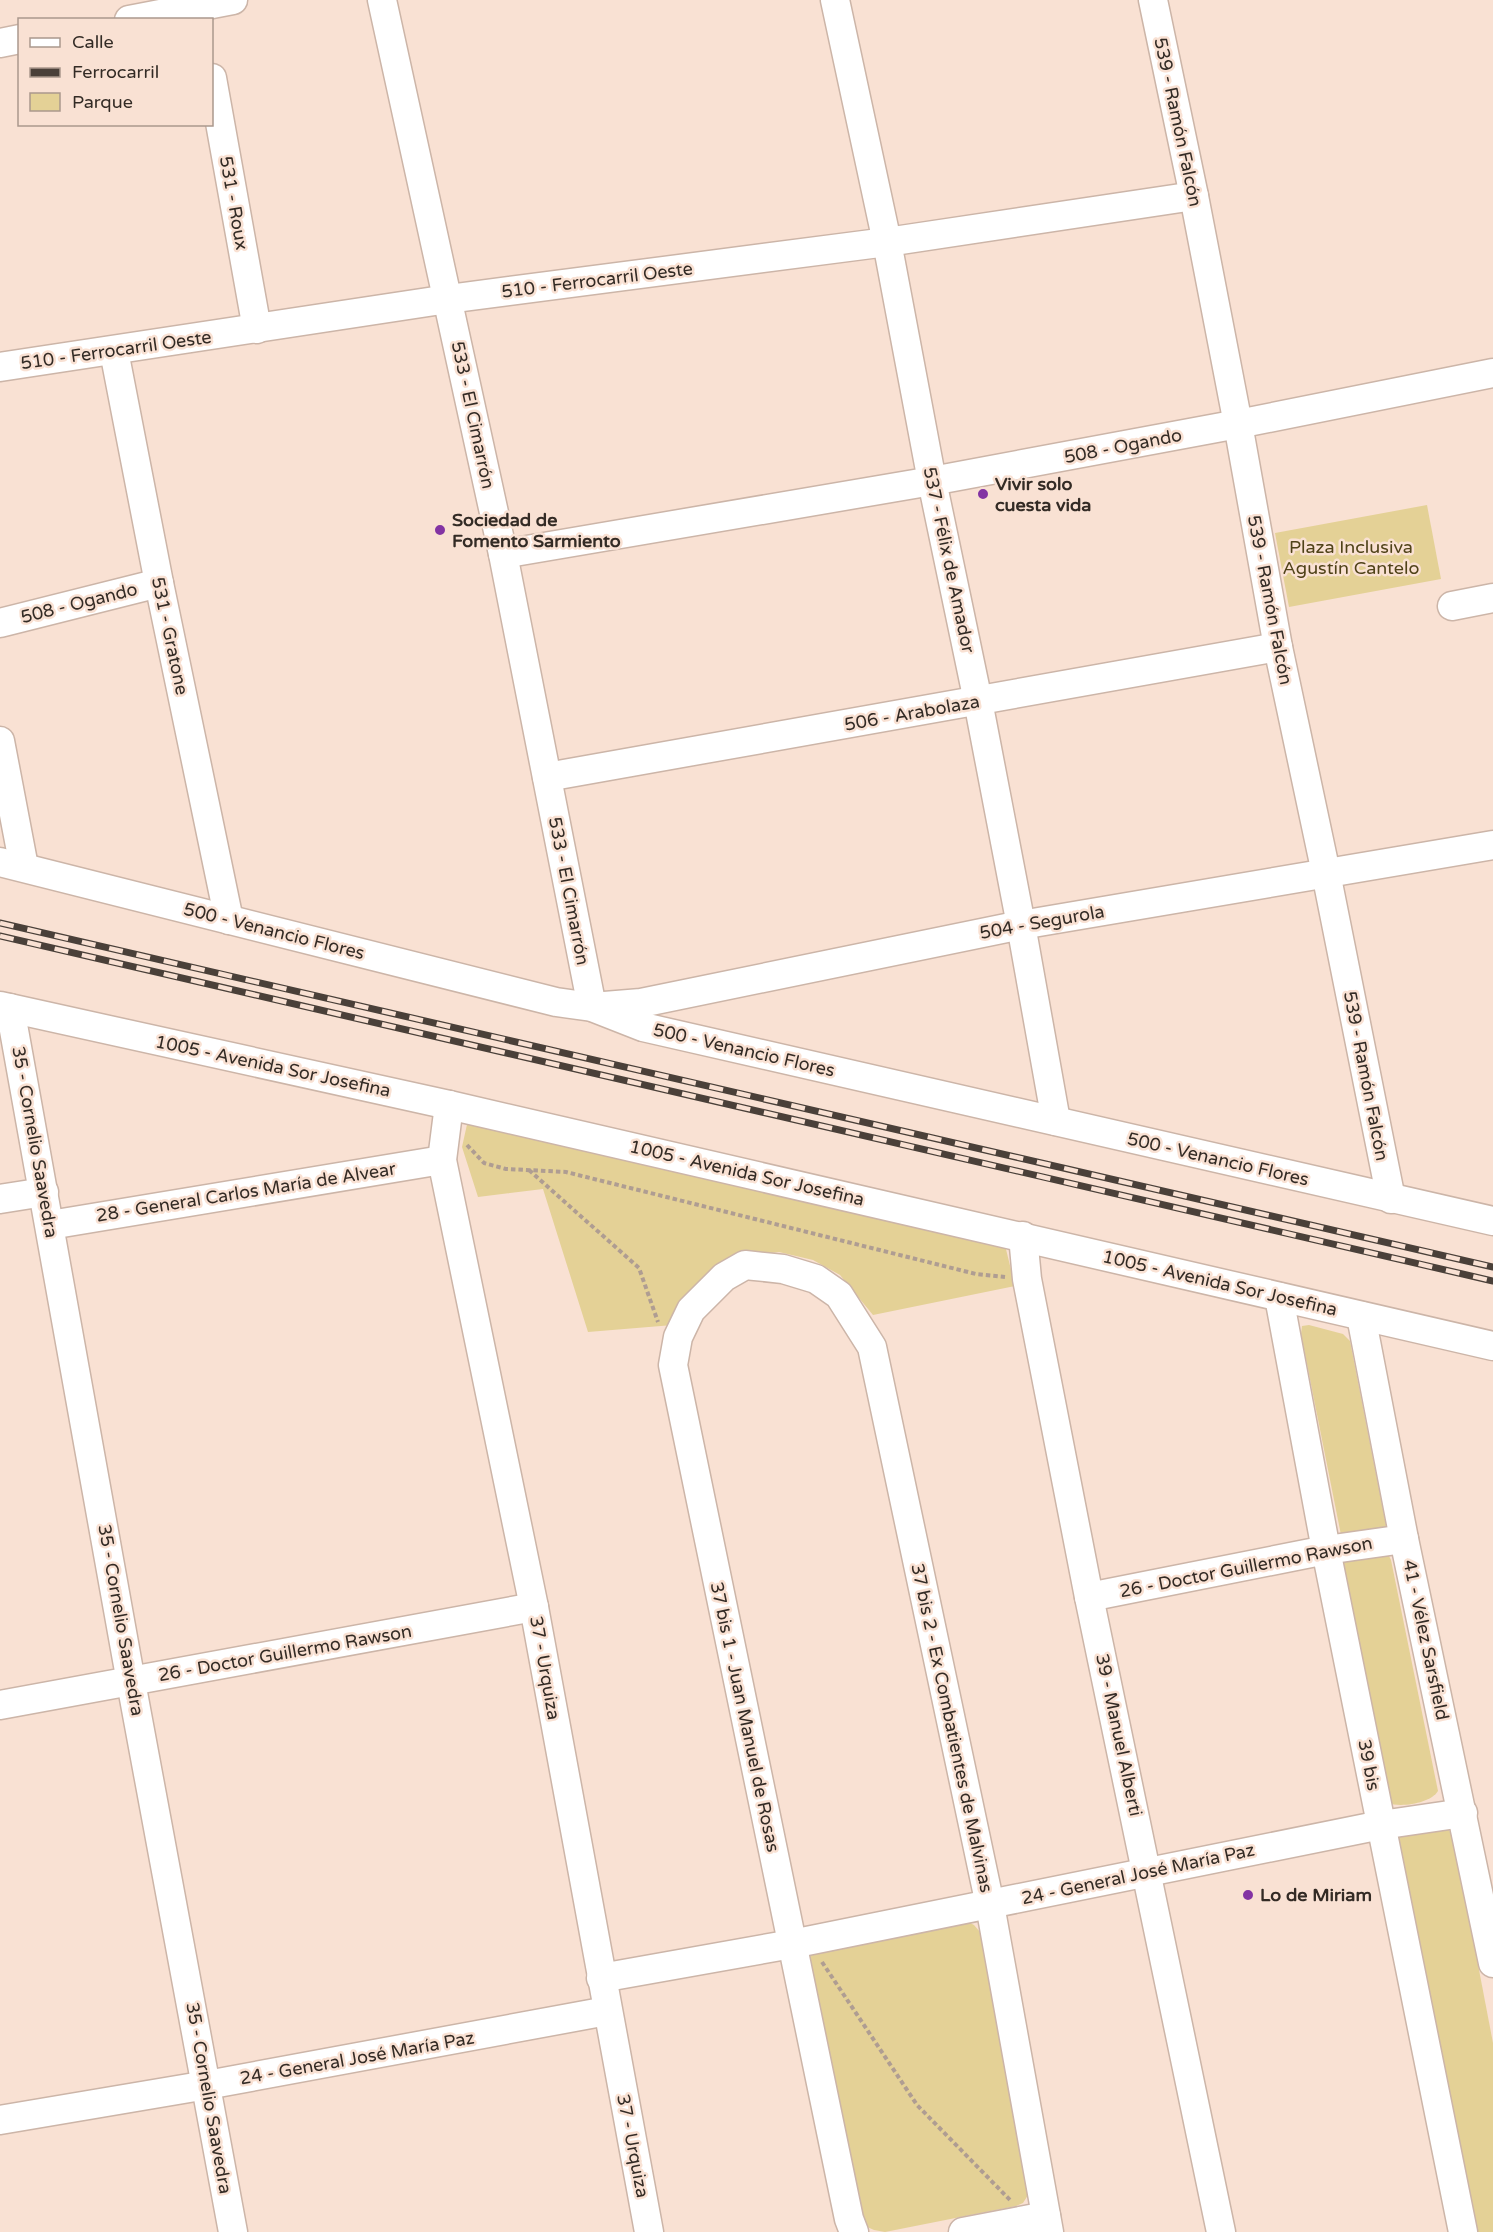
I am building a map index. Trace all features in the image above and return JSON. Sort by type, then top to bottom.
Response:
[{"type":"street","points":[[142,18],[199,9],[233,0]]},
{"type":"street","name":"533 - El Cimarrón","points":[[382,0],[503,554],[592,1007]]},
{"type":"street","name":"537 - Félix de Amador","points":[[836,0],[887,242],[932,481],[978,701],[1056,1121]]},
{"type":"street","name":"539 - Ramón Falcón","points":[[1153,0],[1194,196],[1278,647],[1391,1199]]},
{"type":"street","points":[[0,43],[18,39]]},
{"type":"street","name":"531 - Roux","points":[[213,84],[257,329]]},
{"type":"street","name":"510 - Ferrocarril Oeste","points":[[0,367],[448,299],[887,242],[1194,196]]},
{"type":"street","name":"531 - Gratone","points":[[114,351],[159,583],[229,920]]},
{"type":"street","name":"508 - Ogando","points":[[503,554],[932,481],[1238,424],[1493,373]]},
{"type":"street","name":"508 - Ogando","points":[[0,623],[159,583]]},
{"type":"street","points":[[1452,606],[1493,598]]},
{"type":"street","name":"506 - Arabolaza","points":[[547,777],[1278,647]]},
{"type":"street","points":[[0,741],[12,864]]},
{"type":"street","name":"504 - Segurola","points":[[592,1007],[641,1004],[1021,925],[1493,845]]},
{"type":"street","name":"500 - Venancio Flores","points":[[12,864],[556,1002],[592,1007],[643,1028],[1493,1221]]},
{"type":"street","name":"1005 - Avenida Sor Josefina","points":[[5,1007],[448,1115],[1023,1236],[1279,1298],[1493,1346]]},
{"type":"street","name":"35 - Cornelio Saavedra","points":[[5,1007],[44,1192],[131,1682],[233,2232]]},
{"type":"street","name":"37 - Urquiza","points":[[448,1115],[442,1160],[534,1607],[649,2232]]},
{"type":"street","name":"28 - General Carlos María de Alvear","points":[[50,1225],[442,1160]]},
{"type":"street","points":[[0,1199],[44,1192]]},
{"type":"street","name":"39 - Manuel Alberti","points":[[1023,1236],[1027,1279],[1089,1597],[1148,1871],[1221,2232]]},
{"type":"street","name":"37 bis 1 - Juan Manuel de Rosas","points":[[783,1269],[745,1265],[724,1278],[691,1310],[678,1337],[673,1365],[800,1942],[849,2219],[854,2232]]},
{"type":"street","name":"37 bis 2 - Ex Combatientes de Malvinas","points":[[783,1269],[816,1279],[839,1295],[872,1347],[990,1905],[1042,2222]]},
{"type":"street","name":"39 bis","points":[[1279,1298],[1326,1550],[1463,2232]]},
{"type":"street","name":"41 - Vélez Sarsfield","points":[[1361,1316],[1404,1539],[1463,1813],[1487,1907],[1493,1963]]},
{"type":"street","name":"26 - Doctor Guillermo Rawson","points":[[1089,1597],[1326,1550],[1404,1539]]},
{"type":"street","name":"26 - Doctor Guillermo Rawson","points":[[0,1705],[534,1607]]},
{"type":"street","name":"24 - General José María Paz","points":[[601,1978],[990,1905],[1381,1825],[1463,1813]]},
{"type":"street","name":"24 - General José María Paz","points":[[0,2120],[207,2085],[607,2011]]},
{"type":"street","points":[[963,2232],[1042,2222]]},
{"type":"path","points":[[448,1115],[484,1163],[506,1169],[566,1172],[976,1274],[1027,1279]]},
{"type":"path","points":[[529,1170],[639,1268],[673,1365]]},
{"type":"path","points":[[800,1942],[917,2105],[1042,2222]]},
{"type":"green space","name":"Plaza Inclusiva Agustín Cantelo","points":[[1427,505],[1441,579],[1289,607],[1275,533]]},
{"type":"green space","points":[[468,1120],[1004,1241],[1015,1286],[873,1315],[840,1275],[813,1260],[779,1252],[740,1257],[673,1325],[588,1332],[543,1189],[478,1197],[462,1147]]},
{"type":"green space","points":[[1309,1325],[1343,1334],[1350,1341],[1385,1528],[1341,1535],[1301,1334],[1302,1326]]},
{"type":"green space","points":[[1387,1552],[1391,1560],[1438,1791],[1429,1799],[1408,1805],[1388,1803],[1335,1561]]},
{"type":"green space","points":[[1443,1825],[1454,1839],[1493,2043],[1493,2232],[1471,2232],[1395,1835]]},
{"type":"green space","points":[[964,1920],[974,1925],[980,1932],[1030,2192],[1023,2203],[1016,2206],[885,2232],[874,2230],[865,2226],[808,1963],[811,1954]]},
{"type":"railway","points":[[0,923],[1493,1267]]},
{"type":"railway","points":[[0,936],[1493,1281]]},
{"type":"place","name":"Vivir solo cuesta vida","points":[[983,494]]},
{"type":"place","name":"Sociedad de Fomento Sarmiento","points":[[440,530]]},
{"type":"place","name":"Lo de Miriam","points":[[1248,1895]]}]
